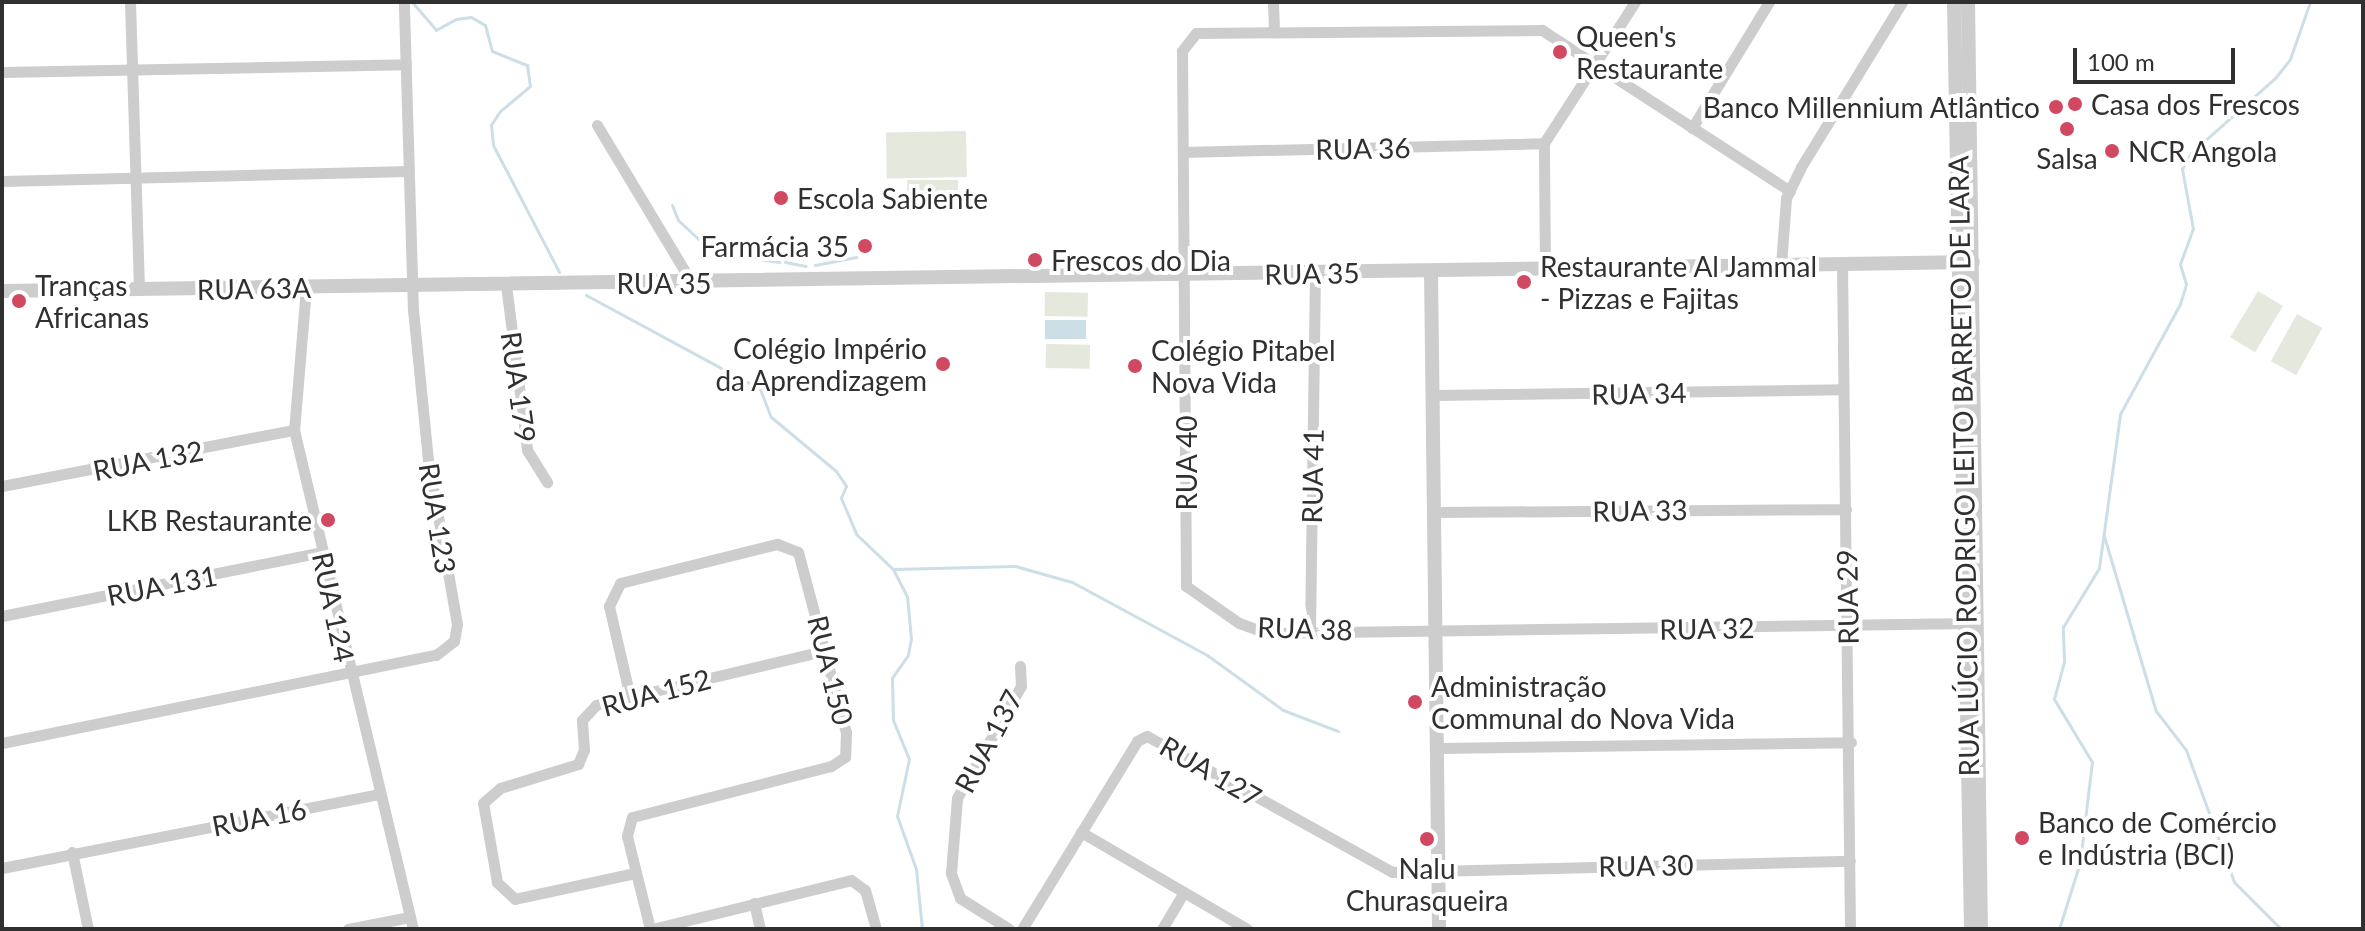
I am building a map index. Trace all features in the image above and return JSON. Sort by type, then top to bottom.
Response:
[{"type":"street","points":[[130,2],[139,290]]},
{"type":"street","name":"RUA 123","points":[[352,673],[442,653],[457,630],[428,460],[412,286],[404,2]]},
{"type":"street","points":[[1273,2],[1274,31],[1528,27],[1548,33],[1790,191]]},
{"type":"street","points":[[1545,269],[1544,143],[1635,2]]},
{"type":"street","points":[[1692,128],[1769,2]]},
{"type":"street","points":[[1781,265],[1790,191],[1902,2]]},
{"type":"street","name":"RUA LÚCIO RODRIGO LEITO BARRETO DE LARA","points":[[1954,2],[1957,262],[1981,929]]},
{"type":"street","name":"RUA LÚCIO RODRIGO LEITO BARRETO DE LARA","points":[[1968,2],[1973,262],[1971,929]]},
{"type":"street","name":"RUA 40","points":[[1186,586],[1182,51],[1187,39],[1203,31],[1274,31]]},
{"type":"street","points":[[2,72],[406,64]]},
{"type":"street","points":[[597,125],[692,283]]},
{"type":"street","name":"RUA 36","points":[[1183,152],[1544,143]]},
{"type":"street","points":[[2,181],[409,171]]},
{"type":"street","name":"RUA 35","points":[[506,285],[1973,262]]},
{"type":"street","name":"RUA 29","points":[[1842,264],[1851,742],[1850,929]]},
{"type":"street","points":[[1431,271],[1441,869],[1439,929]]},
{"type":"street","name":"RUA 41","points":[[1310,631],[1315,273]]},
{"type":"street","name":"RUA 63A","points":[[2,291],[506,285]]},
{"type":"street","name":"RUA 179","points":[[506,285],[527,450],[547,482]]},
{"type":"street","name":"RUA 124","points":[[2,743],[352,673],[294,430],[306,288]]},
{"type":"street","name":"RUA 34","points":[[1434,395],[1843,389]]},
{"type":"street","name":"RUA 132","points":[[2,486],[294,430]]},
{"type":"street","name":"RUA 33","points":[[1435,512],[1846,509]]},
{"type":"street","name":"RUA 150","points":[[630,697],[609,606],[615,587],[777,544],[793,547],[802,557],[848,741],[842,761],[640,813],[628,826],[635,873],[651,929]]},
{"type":"street","name":"RUA 131","points":[[2,616],[322,552]]},
{"type":"street","name":"RUA 38","points":[[1186,586],[1249,629],[1437,631]]},
{"type":"street","name":"RUA 32","points":[[1437,631],[1972,623]]},
{"type":"street","name":"RUA 152","points":[[635,873],[515,899],[497,882],[482,810],[486,797],[500,788],[571,769],[582,757],[580,729],[587,711],[630,697],[826,650]]},
{"type":"street","name":"RUA 137","points":[[1009,929],[960,898],[951,873],[957,798],[1021,686],[1020,666]]},
{"type":"street","points":[[348,929],[411,923],[352,673]]},
{"type":"street","name":"RUA 127","points":[[1022,929],[1137,741],[1152,736],[1380,869],[1441,869]]},
{"type":"street","points":[[1439,748],[1851,742]]},
{"type":"street","name":"RUA 16","points":[[2,868],[380,794]]},
{"type":"street","points":[[1081,832],[1247,929]]},
{"type":"street","points":[[72,852],[88,929]]},
{"type":"street","name":"RUA 30","points":[[1441,869],[1850,861]]},
{"type":"street","points":[[651,929],[851,880],[865,890],[876,929]]},
{"type":"street","points":[[1162,929],[1184,892]]},
{"type":"street","points":[[754,903],[760,929]]},
{"type":"shaded area","points":[[966,131],[967,177],[887,178],[886,132]]},
{"type":"shaded area","points":[[907,180],[958,180],[958,210],[907,210]]},
{"type":"shaded area","points":[[2258,291],[2283,306],[2255,352],[2230,337]]},
{"type":"shaded area","points":[[1045,292],[1088,293],[1088,317],[1045,316]]},
{"type":"shaded area","points":[[2297,314],[2322,328],[2296,375],[2271,361]]},
{"type":"shaded area","points":[[1045,320],[1086,320],[1086,339],[1045,339]]},
{"type":"shaded area","points":[[1046,344],[1090,345],[1090,369],[1046,368]]},
{"type":"waterway","points":[[412,2],[436,30],[456,19],[471,17],[485,25],[492,51],[527,65],[530,86],[500,111],[491,125],[493,145],[559,272]]},
{"type":"waterway","points":[[2059,929],[2080,862],[2092,762],[2054,699],[2064,661],[2063,627],[2099,568],[2120,414],[2180,304],[2186,284],[2180,264],[2193,229],[2182,169],[2191,153],[2276,77],[2290,59],[2310,2]]},
{"type":"waterway","points":[[672,205],[678,220],[702,242],[732,255],[779,262]]},
{"type":"waterway","points":[[815,265],[856,257]]},
{"type":"waterway","points":[[785,262],[806,266]]},
{"type":"waterway","points":[[586,295],[760,389],[771,417],[836,471],[846,486],[841,498],[856,534],[893,569],[907,596],[911,639],[908,655],[892,678],[893,720],[909,759],[897,816],[916,869],[922,929]]},
{"type":"waterway","points":[[2104,536],[2156,711],[2186,750],[2234,882],[2281,929]]},
{"type":"waterway","points":[[893,569],[1015,566],[1072,582],[1207,655],[1283,710],[1338,731]]},
{"type":"place","name":"Queen's Restaurante","points":[[1560,52]]},
{"type":"place","name":"Casa dos Frescos","points":[[2075,104]]},
{"type":"place","name":"Banco Millennium Atlântico","points":[[2056,107]]},
{"type":"place","name":"Salsa","points":[[2067,129]]},
{"type":"place","name":"NCR Angola","points":[[2112,151]]},
{"type":"place","name":"Escola Sabiente","points":[[781,198]]},
{"type":"place","name":"Farmácia 35","points":[[865,246]]},
{"type":"place","name":"Frescos do Dia","points":[[1035,260]]},
{"type":"place","name":"Restaurante Al Jammal - Pizzas e Fajitas","points":[[1524,282]]},
{"type":"place","name":"Tranças Africanas","points":[[19,301]]},
{"type":"place","name":"Colégio Império da Aprendizagem","points":[[943,364]]},
{"type":"place","name":"Colégio Pitabel Nova Vida","points":[[1135,366]]},
{"type":"place","name":"LKB Restaurante","points":[[328,520]]},
{"type":"place","name":"Administração Communal do Nova Vida","points":[[1415,702]]},
{"type":"place","name":"Banco de Comércio e Indústria (BCI)","points":[[2022,838]]},
{"type":"place","name":"Nalu Churasqueira","points":[[1427,839]]}]
